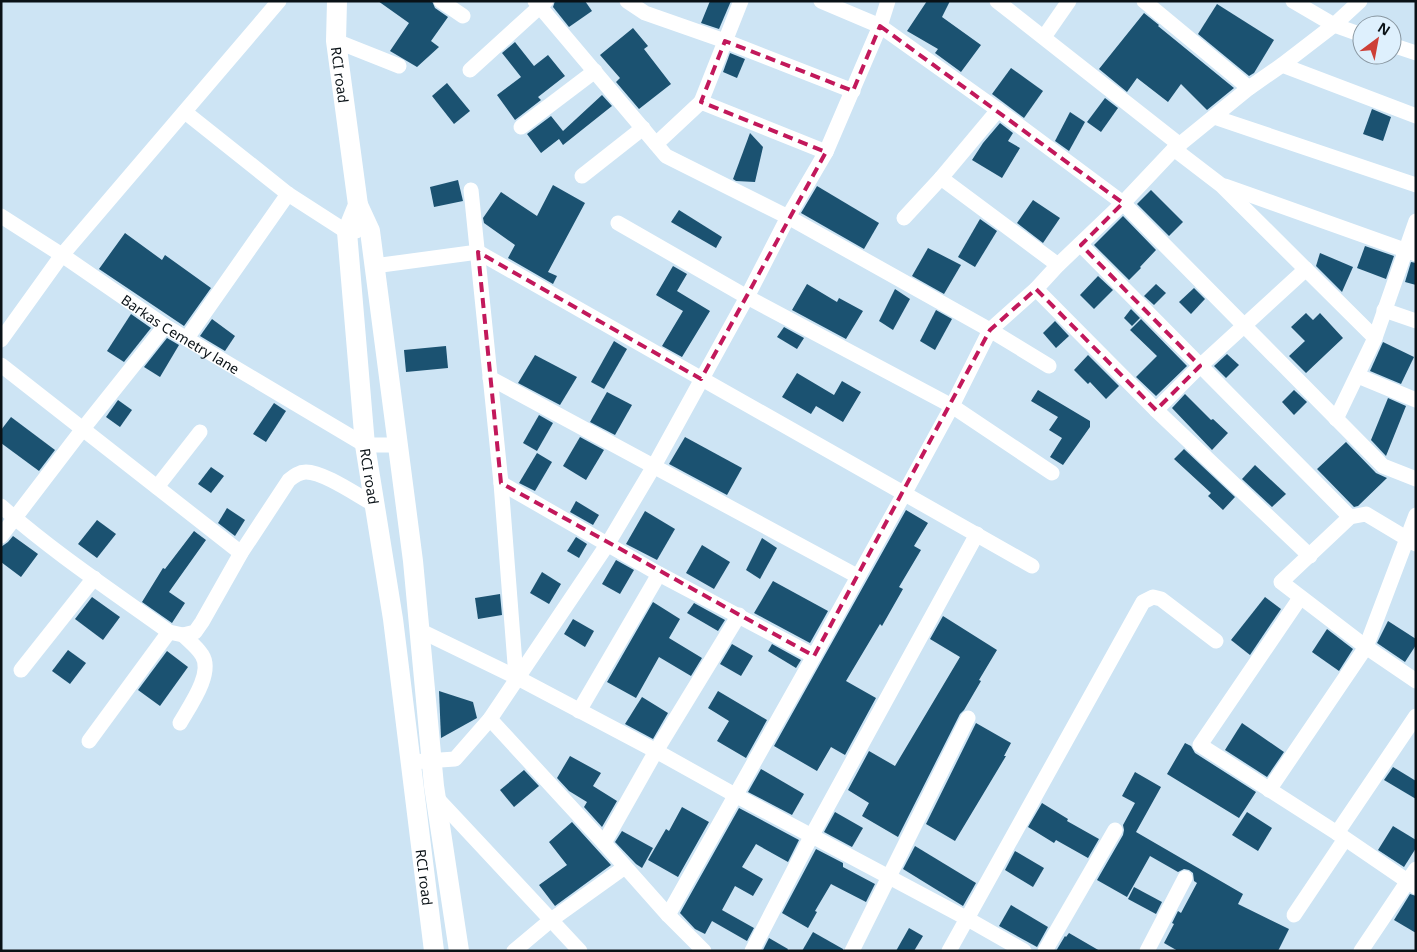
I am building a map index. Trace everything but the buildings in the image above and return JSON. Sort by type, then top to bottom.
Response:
[{"type":"street","points":[[1,340],[62,255],[279,1]]},
{"type":"street","name":"RCI road","points":[[337,1],[336,41],[358,205],[347,232],[365,445],[392,619],[434,951]]},
{"type":"street","points":[[441,1],[463,16]]},
{"type":"street","points":[[627,1],[645,13],[725,41],[853,91]]},
{"type":"street","points":[[656,144],[701,102],[741,1]]},
{"type":"street","points":[[821,1],[880,26],[998,110],[1123,203],[1383,466],[1416,479]]},
{"type":"street","points":[[411,762],[455,759],[490,719],[516,677],[607,545],[654,466],[747,297],[788,217],[826,152],[880,26],[888,1]]},
{"type":"street","points":[[997,1],[1044,37],[1222,185],[1375,338]]},
{"type":"street","points":[[1044,37],[1068,1]]},
{"type":"street","points":[[1144,1],[1249,88]]},
{"type":"street","points":[[1293,1],[1334,25],[1352,31]]},
{"type":"street","points":[[668,915],[904,494],[952,406],[990,330],[1081,245],[1177,147],[1249,88],[1334,25],[1360,1]]},
{"type":"street","points":[[470,70],[540,3],[666,156],[788,217],[990,330],[1049,366]]},
{"type":"street","points":[[336,41],[399,66]]},
{"type":"street","points":[[1402,48],[1416,53]]},
{"type":"street","points":[[1282,65],[1416,116]]},
{"type":"street","points":[[521,127],[595,71]]},
{"type":"street","points":[[701,102],[826,152]]},
{"type":"street","points":[[904,218],[941,178],[998,110]]},
{"type":"street","points":[[185,112],[288,194],[347,232],[370,231]]},
{"type":"street","points":[[1214,117],[1416,185]]},
{"type":"street","points":[[582,176],[643,128]]},
{"type":"street","points":[[941,178],[1058,265]]},
{"type":"street","points":[[1222,185],[1411,252]]},
{"type":"street","points":[[471,190],[501,484],[516,677]]},
{"type":"street","points":[[187,338],[288,194]]},
{"type":"street","points":[[358,205],[370,231],[413,562],[435,796],[459,951]]},
{"type":"street","name":"Barkas Cemetry lane","points":[[1,216],[62,255],[165,326],[365,445]]},
{"type":"street","points":[[1336,419],[1358,376],[1375,338],[1384,310],[1411,252],[1416,221]]},
{"type":"street","points":[[618,223],[747,297],[952,406],[1052,473]]},
{"type":"street","points":[[1081,245],[1350,517]]},
{"type":"street","points":[[374,266],[478,252],[1032,566]]},
{"type":"street","points":[[1156,410],[1200,366],[1306,269]]},
{"type":"street","points":[[1036,289],[1156,410],[1310,556]]},
{"type":"street","points":[[1384,310],[1416,321]]},
{"type":"street","points":[[1,536],[165,326]]},
{"type":"street","points":[[1,365],[241,553]]},
{"type":"street","points":[[1358,376],[1416,400]]},
{"type":"street","points":[[490,378],[857,576]]},
{"type":"street","points":[[158,487],[200,432]]},
{"type":"street","points":[[365,445],[398,445]]},
{"type":"street","points":[[89,741],[176,633],[195,632],[241,553],[289,480],[297,474],[306,472],[319,474],[374,505]]},
{"type":"street","points":[[501,484],[659,574],[814,656]]},
{"type":"street","points":[[1,506],[94,578],[176,633],[203,655],[206,666],[205,676],[180,723]]},
{"type":"street","points":[[1411,541],[1366,514],[1350,517],[1281,582],[1366,647],[1416,681]]},
{"type":"street","points":[[1269,790],[1366,647],[1411,541],[1416,515]]},
{"type":"street","points":[[752,951],[812,835],[976,534]]},
{"type":"street","points":[[579,711],[659,574]]},
{"type":"street","points":[[21,670],[94,578]]},
{"type":"street","points":[[949,951],[1143,602],[1153,597],[1161,599],[1216,641]]},
{"type":"street","points":[[1300,598],[1200,745],[1341,836],[1413,879],[1361,951]]},
{"type":"street","points":[[604,842],[656,751],[739,615]]},
{"type":"street","points":[[419,630],[516,677],[656,751],[1024,951]]},
{"type":"street","points":[[1294,915],[1416,716]]},
{"type":"street","points":[[852,951],[968,718]]},
{"type":"street","points":[[490,719],[604,842],[668,915],[704,951]]},
{"type":"street","points":[[435,796],[580,951]]},
{"type":"street","points":[[1045,951],[1115,830]]},
{"type":"street","points":[[514,951],[551,920],[625,867]]},
{"type":"street","points":[[1147,951],[1185,878]]},
{"type":"highlighted area","points":[[880,26],[1123,203],[1081,245],[1200,366],[1156,410],[1036,289],[990,330],[814,656],[501,483],[478,252],[701,379],[826,152],[701,102],[725,41],[853,91]]}]
